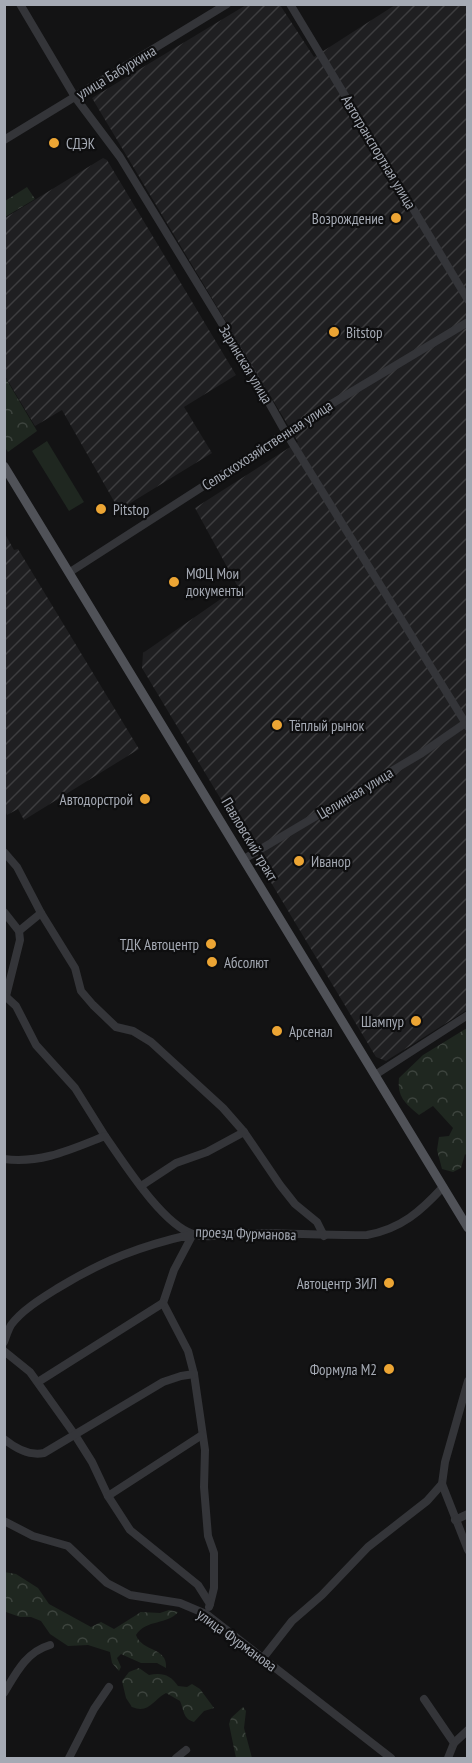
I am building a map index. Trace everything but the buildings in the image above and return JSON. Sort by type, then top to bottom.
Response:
[{"type":"main road","name":"Павловский тракт","points":[[4,466],[468,1228]]},
{"type":"street","name":"Заринская улица","points":[[20,4],[75,97],[120,157],[466,726]]},
{"type":"street","name":"улица Бабуркина","points":[[4,140],[226,4]]},
{"type":"street","name":"Автотранспортная улица","points":[[290,4],[468,300]]},
{"type":"street","name":"Сельскохозяйственная улица","points":[[70,572],[286,433],[468,322]]},
{"type":"street","name":"Целинная улица","points":[[244,859],[466,726]]},
{"type":"street","points":[[4,852],[17,867],[41,914],[75,968],[81,991],[116,1027],[133,1031],[151,1042],[223,1108],[244,1132],[295,1204],[317,1222],[324,1236]]},
{"type":"street","points":[[4,912],[19,931],[20,940],[5,996]]},
{"type":"street","points":[[19,931],[41,914]]},
{"type":"street","name":"проезд Фурманова","points":[[5,996],[16,1006],[36,1045],[75,1088],[105,1136],[141,1186],[175,1224],[193,1234],[324,1236],[367,1235],[385,1232],[423,1209],[443,1187]]},
{"type":"street","points":[[375,1075],[468,1015]]},
{"type":"street","points":[[141,1186],[176,1163],[207,1152],[244,1132]]},
{"type":"street","points":[[4,1159],[32,1160],[52,1157],[105,1136]]},
{"type":"street","points":[[38,1382],[163,1303],[174,1270],[193,1234]]},
{"type":"street","points":[[4,1342],[7,1323],[41,1299],[104,1262],[152,1244],[193,1234]]},
{"type":"street","points":[[163,1303],[188,1350],[194,1374],[205,1450],[204,1487],[208,1536],[214,1553],[214,1588],[206,1614]]},
{"type":"street","points":[[4,1351],[30,1372],[38,1382],[92,1462],[108,1496],[130,1530],[198,1585],[210,1604]]},
{"type":"street","points":[[4,1440],[22,1450],[38,1454],[52,1449],[163,1382],[194,1374]]},
{"type":"street","points":[[468,1381],[445,1462],[442,1484],[468,1550]]},
{"type":"street","points":[[460,1413],[468,1418]]},
{"type":"street","points":[[108,1496],[202,1435]]},
{"type":"street","points":[[263,1658],[292,1621],[322,1595],[368,1547],[427,1501],[442,1484]]},
{"type":"street","points":[[455,1520],[468,1514]]},
{"type":"street","name":"улица Фурманова","points":[[4,1521],[33,1536],[68,1546],[107,1582],[130,1595],[180,1603],[206,1614],[392,1758]]},
{"type":"street","points":[[4,1693],[29,1656],[39,1648],[50,1645]]},
{"type":"street","points":[[69,1758],[94,1709],[109,1687]]},
{"type":"street","points":[[424,1700],[454,1743]]},
{"type":"street","points":[[448,1758],[454,1743],[468,1730]]},
{"type":"street","points":[[176,1758],[186,1750]]},
{"type":"shaded area","points":[[246,5],[280,5],[314,57],[395,5],[467,5],[467,1010],[386,1061],[376,1057],[142,668],[143,653],[238,587],[195,508],[298,442],[92,98]]},
{"type":"shaded area","points":[[103,158],[107,160],[236,375],[184,407],[212,453],[119,510],[62,410],[35,426],[5,376],[5,218]]},
{"type":"shaded area","points":[[5,534],[14,550],[18,549],[139,749],[24,820],[18,809],[7,815],[5,811]]},
{"type":"green space","points":[[27,187],[35,199],[5,217],[5,201]]},
{"type":"green space","points":[[5,377],[37,431],[8,452],[4,446]]},
{"type":"green space","points":[[47,441],[84,502],[69,511],[32,451]]},
{"type":"green space","points":[[467,1028],[467,1156],[465,1154],[461,1168],[453,1172],[442,1169],[437,1150],[439,1137],[449,1136],[453,1128],[433,1106],[419,1115],[410,1107],[399,1090],[399,1078],[423,1055]]},
{"type":"green space","points":[[4,1572],[16,1574],[38,1588],[49,1604],[91,1627],[101,1622],[114,1629],[141,1612],[160,1613],[169,1610],[178,1612],[169,1619],[145,1626],[136,1635],[144,1644],[163,1656],[166,1668],[157,1663],[141,1663],[121,1654],[117,1658],[121,1667],[119,1671],[112,1663],[110,1652],[88,1645],[68,1646],[50,1634],[41,1621],[6,1612]]},
{"type":"green space","points":[[139,1668],[149,1675],[166,1675],[178,1686],[187,1687],[192,1684],[200,1689],[214,1708],[204,1711],[194,1722],[190,1721],[180,1701],[166,1693],[143,1709],[132,1707],[126,1698],[122,1681],[129,1672]]},
{"type":"green space","points":[[243,1707],[246,1711],[244,1728],[252,1758],[236,1758],[229,1724],[231,1718]]},
{"type":"place","name":"СДЭК","points":[[54,143]]},
{"type":"place","name":"Возрождение","points":[[396,218]]},
{"type":"place","name":"Bitstop","points":[[334,332]]},
{"type":"place","name":"Pitstop","points":[[101,509]]},
{"type":"place","name":"МФЦ Мои документы","points":[[174,582]]},
{"type":"place","name":"Тёплый рынок","points":[[277,725]]},
{"type":"place","name":"Автодорстрой","points":[[145,799]]},
{"type":"place","name":"Иванор","points":[[299,861]]},
{"type":"place","name":"ТДК Автоцентр","points":[[211,944]]},
{"type":"place","name":"Абсолют","points":[[212,962]]},
{"type":"place","name":"Шампур","points":[[416,1021]]},
{"type":"place","name":"Арсенал","points":[[277,1031]]},
{"type":"place","name":"Автоцентр ЗИЛ","points":[[389,1283]]},
{"type":"place","name":"Формула М2","points":[[389,1369]]}]
